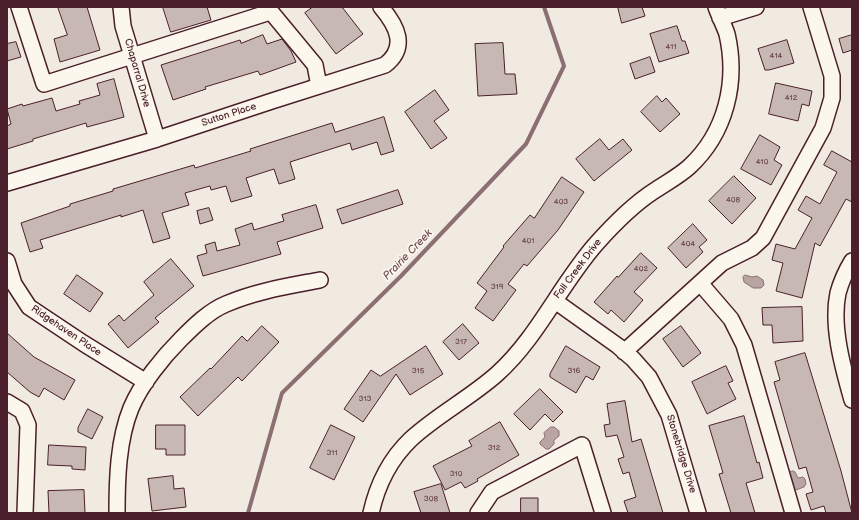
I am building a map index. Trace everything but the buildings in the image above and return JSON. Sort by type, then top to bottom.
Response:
[{"type":"street","points":[[18,7],[44,84],[269,9],[315,66],[319,86]]},
{"type":"street","name":"Chaparral Drive","points":[[121,7],[123,26],[157,139]]},
{"type":"street","name":"Sutton Place","points":[[7,183],[157,139],[385,65],[395,54],[399,42],[396,29],[381,7]]},
{"type":"street","points":[[718,12],[756,7]]},
{"type":"street","points":[[624,352],[722,263],[752,248],[763,238],[823,128],[832,98],[832,76],[811,7]]},
{"type":"street","name":"Fall Creek Drive","points":[[371,513],[375,494],[384,474],[409,440],[479,389],[510,362],[523,346],[581,263],[611,228],[646,197],[690,166],[708,145],[722,121],[727,106],[730,78],[729,48],[726,33],[718,12]]},
{"type":"street","points":[[852,261],[838,292],[836,314],[843,365],[852,400]]},
{"type":"street","name":"Ridgehaven Place","points":[[7,262],[14,284],[29,308],[146,382]]},
{"type":"street","points":[[117,513],[122,439],[131,408],[146,382],[172,347],[213,311],[226,304],[263,292],[320,280]]},
{"type":"street","points":[[700,283],[731,319],[744,345],[792,513]]},
{"type":"street","name":"Stonebridge Drive","points":[[555,301],[633,359],[649,377],[669,415],[698,513]]},
{"type":"street","points":[[7,402],[22,411],[28,425],[25,513]]},
{"type":"street","points":[[478,513],[492,492],[582,445],[603,513]]},
{"type":"shaded area","points":[[745,275],[752,277],[757,276],[763,280],[764,285],[761,288],[753,288],[744,282],[743,277]]},
{"type":"shaded area","points":[[551,427],[554,427],[559,431],[559,436],[554,440],[554,444],[549,449],[546,449],[540,444],[540,442],[545,437],[544,433]]},
{"type":"shaded area","points":[[793,471],[798,478],[803,477],[805,479],[806,484],[804,487],[796,490],[791,487],[787,473]]},
{"type":"waterway","name":"Prairie Creek","points":[[248,513],[282,393],[401,276],[526,144],[564,66],[544,7]]}]
